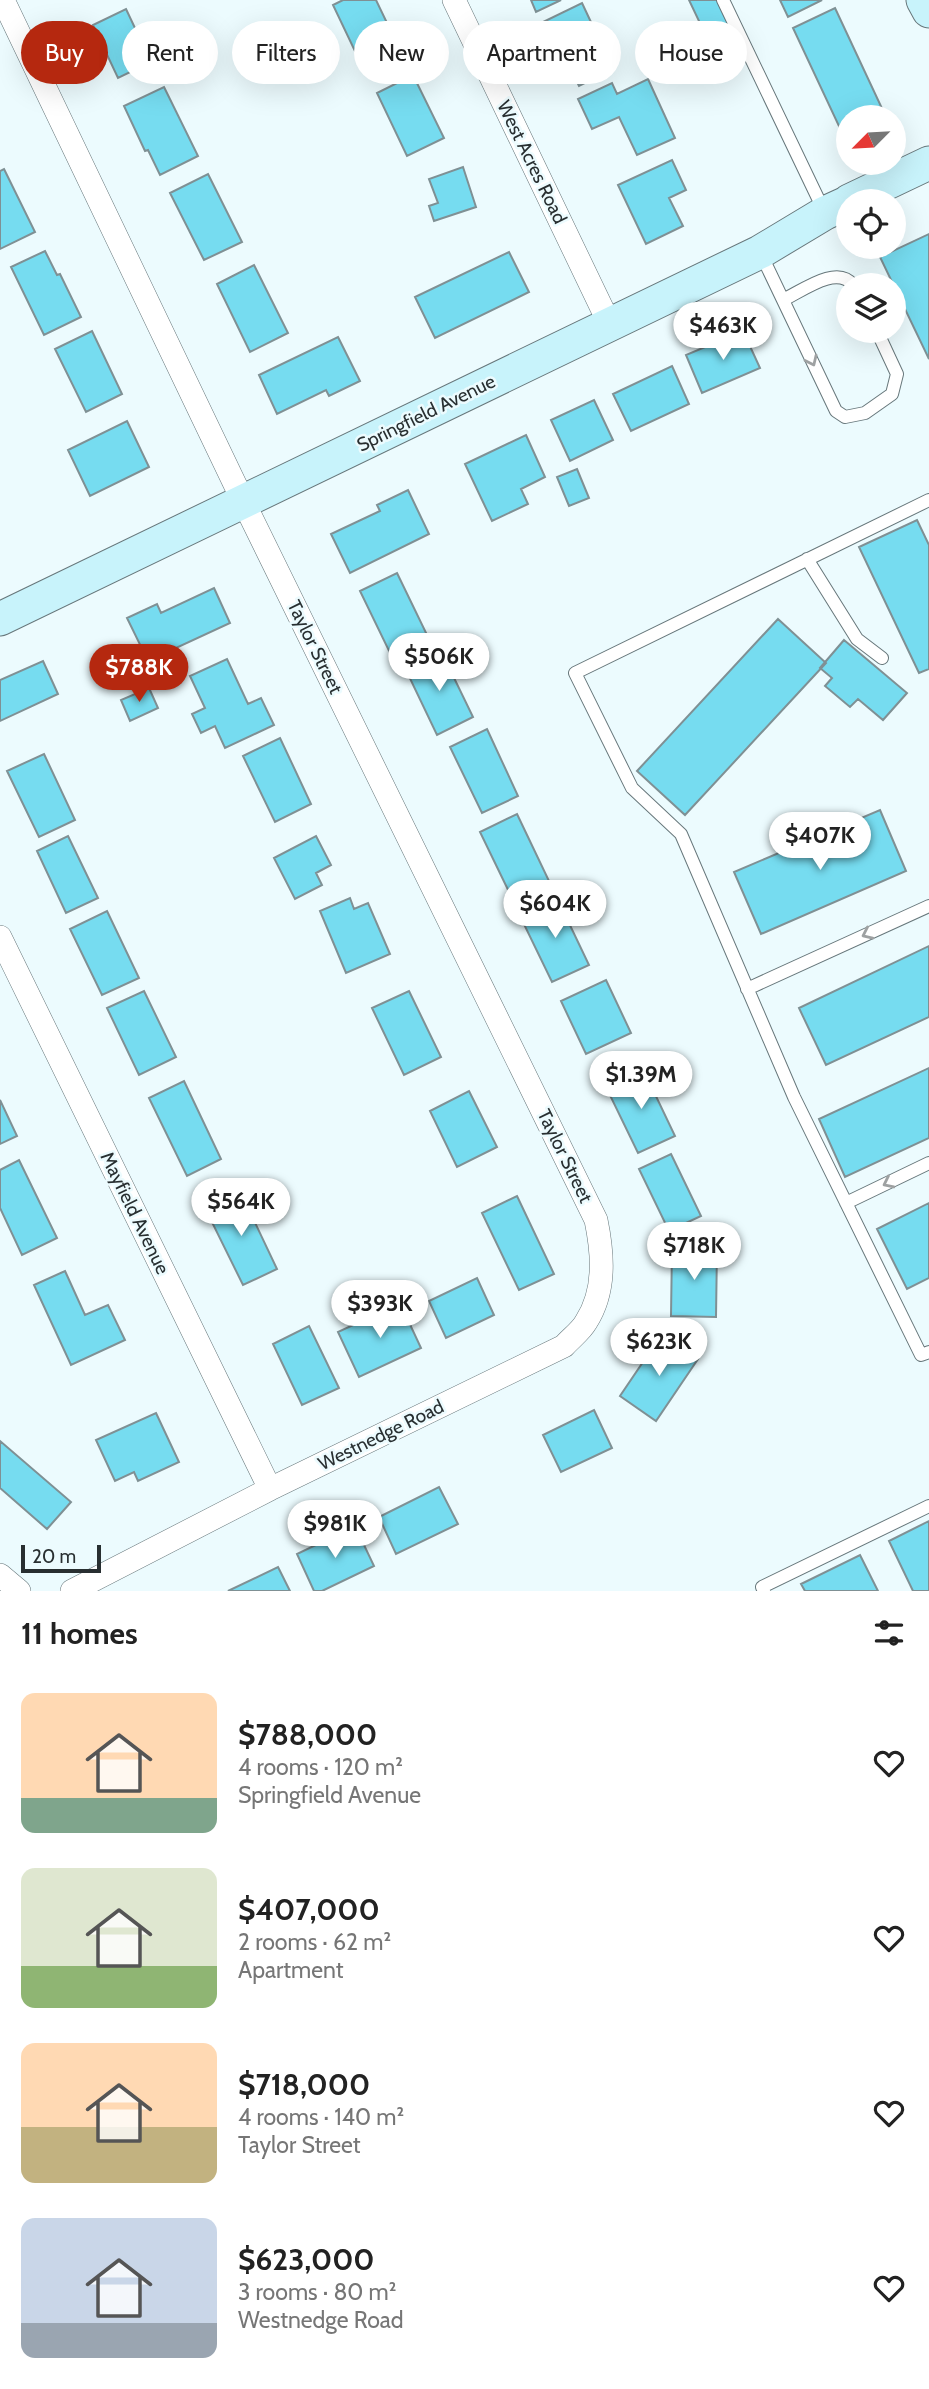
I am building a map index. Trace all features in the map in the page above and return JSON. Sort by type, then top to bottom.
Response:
[{"type":"street","name":"Taylor Street","points":[[3,0],[243,501],[596,1220],[603,1255],[597,1299]]},
{"type":"street","name":"West Acres Road","points":[[454,0],[610,325]]},
{"type":"street","points":[[923,0],[929,11]]},
{"type":"street","name":"Springfield Avenue","points":[[875,189],[929,163]]},
{"type":"street","name":"Springfield Avenue","points":[[0,619],[760,252],[836,208]]},
{"type":"street","name":"Mayfield Avenue","points":[[0,937],[270,1489]]},
{"type":"street","name":"Westnedge Road","points":[[72,1591],[270,1489],[564,1346],[586,1323],[597,1299]]},
{"type":"street","points":[[0,1575],[19,1591]]},
{"type":"lane","points":[[723,0],[836,196]]},
{"type":"lane","points":[[760,252],[836,411],[845,417],[865,413],[892,394],[897,374],[883,343]]},
{"type":"lane","points":[[783,300],[836,276]]},
{"type":"lane","points":[[929,500],[575,673],[632,788],[681,834],[794,1097],[921,1355],[929,1352]]},
{"type":"lane","points":[[807,559],[857,639],[882,658]]},
{"type":"lane","points":[[747,989],[929,906]]},
{"type":"lane","points":[[846,1203],[929,1163]]},
{"type":"lane","points":[[760,1590],[929,1506]]},
{"type":"building","points":[[343,0],[376,0],[386,21],[354,21],[354,49],[333,5]]},
{"type":"building","points":[[531,0],[561,0],[536,12]]},
{"type":"building","points":[[689,0],[718,0],[728,21],[699,21]]},
{"type":"building","points":[[780,0],[822,0],[788,17]]},
{"type":"building","points":[[582,3],[590,21],[545,21]]},
{"type":"building","points":[[835,8],[880,105],[836,105],[836,120],[793,28]]},
{"type":"building","points":[[126,9],[132,21],[122,21],[122,76],[118,78],[108,57],[108,21],[101,21]]},
{"type":"building","points":[[395,84],[417,84],[444,138],[407,156],[377,93]]},
{"type":"building","points":[[610,84],[612,84],[617,94],[638,84],[650,84],[675,138],[637,155],[619,117],[592,129],[578,99]]},
{"type":"building","points":[[164,87],[198,156],[160,175],[148,150],[145,151],[124,106]]},
{"type":"building","points":[[672,160],[686,190],[669,198],[683,226],[646,244],[618,185]]},
{"type":"building","points":[[463,167],[476,207],[434,221],[429,206],[438,203],[429,179]]},
{"type":"building","points":[[4,169],[35,232],[0,249],[0,171]]},
{"type":"building","points":[[208,174],[242,242],[204,260],[170,193]]},
{"type":"building","points":[[929,234],[929,359],[906,311],[906,273],[888,273],[881,259],[906,259],[906,245]]},
{"type":"building","points":[[45,251],[57,275],[60,274],[81,317],[44,335],[11,267]]},
{"type":"building","points":[[509,252],[529,292],[435,338],[415,297]]},
{"type":"building","points":[[254,265],[288,333],[250,352],[217,284]]},
{"type":"building","points":[[92,331],[122,394],[86,412],[55,349]]},
{"type":"building","points":[[743,331],[760,368],[702,393],[686,355]]},
{"type":"building","points":[[338,337],[360,381],[329,396],[326,390],[277,414],[259,375]]},
{"type":"building","points":[[672,366],[689,404],[631,431],[613,394]]},
{"type":"building","points":[[594,400],[613,440],[570,461],[551,420]]},
{"type":"building","points":[[127,421],[149,467],[90,496],[68,450]]},
{"type":"building","points":[[526,435],[545,477],[521,489],[528,504],[492,521],[465,464]]},
{"type":"building","points":[[577,469],[589,498],[569,506],[557,477]]},
{"type":"building","points":[[408,490],[429,534],[350,573],[331,534],[380,511],[377,505]]},
{"type":"building","points":[[917,520],[929,545],[929,669],[919,673],[859,547]]},
{"type":"building","points":[[397,573],[429,639],[392,657],[360,591]]},
{"type":"building","points":[[214,588],[230,623],[148,661],[127,618],[157,604],[161,613]]},
{"type":"building","points":[[778,619],[826,663],[685,815],[637,771]]},
{"type":"building","points":[[844,640],[907,693],[883,720],[858,699],[850,707],[825,686],[832,678],[820,668]]},
{"type":"building","points":[[441,651],[473,717],[437,735],[405,668]]},
{"type":"building","points":[[227,659],[248,704],[261,698],[274,725],[225,748],[215,726],[201,733],[192,714],[205,708],[190,676]]},
{"type":"building","points":[[43,661],[58,694],[0,721],[0,680]]},
{"type":"building","points":[[149,688],[158,708],[130,721],[121,700]]},
{"type":"building","points":[[487,729],[518,796],[482,813],[450,747]]},
{"type":"building","points":[[280,738],[311,804],[275,822],[243,756]]},
{"type":"building","points":[[44,754],[75,820],[39,837],[7,771]]},
{"type":"building","points":[[880,810],[906,871],[761,934],[734,872]]},
{"type":"building","points":[[517,814],[549,881],[512,898],[480,832]]},
{"type":"building","points":[[68,836],[98,898],[66,913],[37,851]]},
{"type":"building","points":[[316,836],[331,865],[316,873],[322,885],[295,899],[274,858]]},
{"type":"building","points":[[350,898],[354,909],[368,903],[390,954],[346,973],[320,911]]},
{"type":"building","points":[[557,898],[589,965],[552,982],[520,916]]},
{"type":"building","points":[[107,911],[139,978],[102,995],[70,929]]},
{"type":"building","points":[[929,946],[929,1017],[826,1065],[799,1008]]},
{"type":"building","points":[[606,980],[631,1033],[586,1054],[561,1001]]},
{"type":"building","points":[[144,991],[176,1057],[139,1075],[107,1008]]},
{"type":"building","points":[[409,991],[441,1057],[404,1075],[372,1008]]},
{"type":"building","points":[[929,1068],[929,1138],[845,1177],[819,1119]]},
{"type":"building","points":[[643,1069],[675,1136],[638,1153],[606,1087]]},
{"type":"building","points":[[184,1081],[221,1159],[187,1176],[149,1098]]},
{"type":"building","points":[[469,1091],[497,1147],[457,1167],[430,1111]]},
{"type":"building","points":[[0,1100],[17,1136],[0,1144]]},
{"type":"building","points":[[671,1154],[701,1216],[669,1231],[639,1169]]},
{"type":"building","points":[[19,1160],[57,1238],[22,1255],[0,1208],[0,1170]]},
{"type":"building","points":[[240,1191],[277,1269],[243,1285],[205,1208]]},
{"type":"building","points":[[517,1196],[554,1274],[519,1290],[482,1213]]},
{"type":"building","points":[[929,1203],[929,1278],[907,1289],[877,1229]]},
{"type":"building","points":[[672,1248],[717,1248],[716,1317],[671,1316]]},
{"type":"building","points":[[65,1271],[85,1315],[108,1305],[125,1340],[71,1365],[34,1285]]},
{"type":"building","points":[[477,1278],[494,1315],[446,1338],[429,1301]]},
{"type":"building","points":[[400,1303],[421,1348],[359,1377],[338,1332]]},
{"type":"building","points":[[309,1326],[339,1388],[302,1405],[273,1344]]},
{"type":"building","points":[[662,1334],[698,1359],[656,1421],[620,1396]]},
{"type":"building","points":[[594,1410],[612,1448],[561,1472],[543,1435]]},
{"type":"building","points":[[156,1413],[179,1462],[138,1481],[134,1472],[115,1481],[96,1440]]},
{"type":"building","points":[[0,1441],[71,1502],[47,1529],[0,1488]]},
{"type":"building","points":[[439,1487],[458,1524],[396,1554],[379,1517]]},
{"type":"building","points":[[929,1521],[929,1591],[913,1591],[889,1541]]},
{"type":"building","points":[[355,1526],[374,1566],[322,1591],[314,1591],[297,1554]]},
{"type":"building","points":[[860,1555],[878,1591],[805,1591],[801,1584]]},
{"type":"building","points":[[278,1567],[290,1591],[228,1591]]}]
